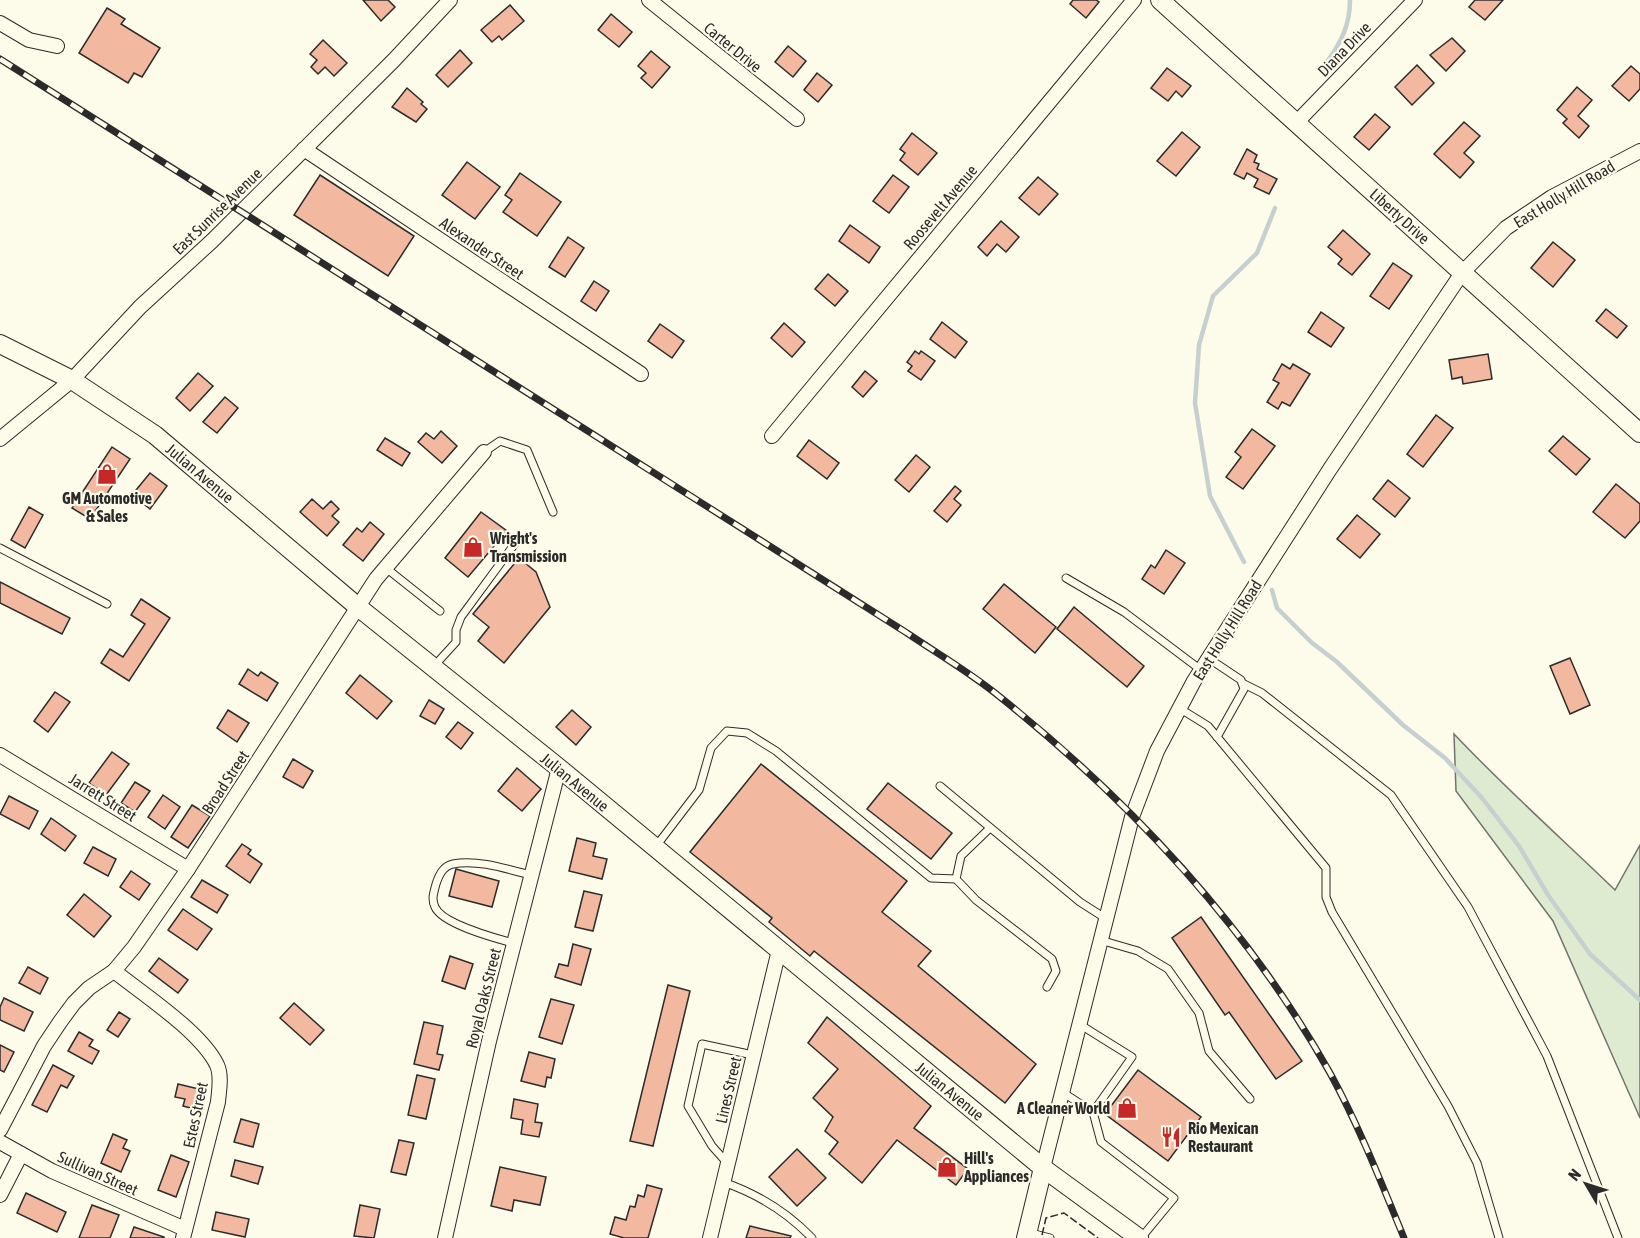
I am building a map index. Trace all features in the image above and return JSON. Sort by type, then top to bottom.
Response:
[{"type":"street","name":"East Sunrise Avenue","points":[[0,439],[72,380],[140,307],[212,241],[450,0]]},
{"type":"street","name":"Carter Drive","points":[[649,0],[796,119]]},
{"type":"street","name":"Roosevelt Avenue","points":[[772,436],[1134,0]]},
{"type":"street","name":"Liberty Drive","points":[[1160,0],[1640,434]]},
{"type":"street","name":"Diana Drive","points":[[1297,122],[1414,0]]},
{"type":"street","points":[[0,23],[29,40],[57,46]]},
{"type":"street","name":"Alexander Street","points":[[304,148],[641,375]]},
{"type":"street","name":"East Holly Hill Road","points":[[1027,1235],[1132,817],[1157,751],[1179,708],[1330,469],[1462,273],[1506,228],[1552,197],[1640,151]]},
{"type":"street","name":"Julian Avenue","points":[[0,344],[72,380],[155,435],[358,607],[559,768],[1043,1168],[1140,1238]]},
{"type":"street","name":"Broad Street","points":[[0,1130],[44,1046],[60,1022],[89,988],[114,972],[135,947],[385,568],[484,452]]},
{"type":"street","name":"Jarrett Street","points":[[0,755],[188,869]]},
{"type":"street","name":"Royal Oaks Street","points":[[445,1238],[513,943],[559,768]]},
{"type":"street","name":"Lines Street","points":[[710,1238],[779,950]]},
{"type":"street","name":"Estes Street","points":[[114,972],[174,1018],[208,1050],[218,1067],[220,1080],[218,1102],[184,1234]]},
{"type":"street","name":"Sullivan Street","points":[[0,1142],[87,1188],[184,1234]]},
{"type":"street","points":[[0,1195],[21,1154]]},
{"type":"lane","points":[[484,452],[500,441],[527,450],[554,512]]},
{"type":"lane","points":[[433,667],[456,642],[456,630],[461,617],[519,538]]},
{"type":"lane","points":[[0,548],[107,604]]},
{"type":"lane","points":[[385,568],[440,611]]},
{"type":"lane","points":[[1066,578],[1205,664],[1262,693],[1391,795],[1468,907],[1547,1056],[1618,1238]]},
{"type":"lane","points":[[1217,737],[1244,689],[1242,683]]},
{"type":"lane","points":[[1179,708],[1208,726],[1326,868],[1326,897],[1332,912],[1448,1106],[1476,1163],[1499,1238]]},
{"type":"lane","points":[[655,847],[699,790],[711,748],[727,731],[747,733],[776,751],[931,878],[956,879],[976,900],[1052,959],[1056,971],[1047,987]]},
{"type":"lane","points":[[940,786],[1080,902],[1105,918]]},
{"type":"lane","points":[[956,879],[961,856],[990,828]]},
{"type":"lane","points":[[513,943],[484,935],[445,917],[435,906],[433,897],[441,872],[450,864],[481,864],[530,875]]},
{"type":"lane","points":[[1100,940],[1138,951],[1168,969],[1198,1013],[1209,1051],[1250,1099]]},
{"type":"lane","points":[[1080,1024],[1132,1057],[1093,1112]]},
{"type":"lane","points":[[728,1164],[712,1146],[688,1106],[690,1095],[702,1044],[753,1055]]},
{"type":"lane","points":[[1062,1092],[1093,1112],[1101,1142],[1174,1198],[1140,1238]]},
{"type":"lane","points":[[723,1182],[740,1188],[788,1214],[812,1238]]},
{"type":"lane","points":[[1027,1235],[1050,1238]]},
{"type":"green space","points":[[1454,734],[1615,890],[1640,845],[1640,1118],[1553,921],[1456,791]]},
{"type":"building","points":[[363,0],[388,0],[395,7],[381,21]]},
{"type":"building","points":[[1073,0],[1099,2],[1086,18],[1070,4]]},
{"type":"building","points":[[1475,0],[1503,0],[1485,20],[1469,7]]},
{"type":"building","points":[[510,5],[524,21],[502,40],[499,36],[492,42],[481,30]]},
{"type":"building","points":[[107,8],[125,19],[121,24],[160,48],[142,77],[134,73],[128,83],[79,53]]},
{"type":"building","points":[[611,14],[632,32],[619,47],[598,30]]},
{"type":"building","points":[[1452,38],[1465,51],[1446,71],[1430,55]]},
{"type":"building","points":[[323,40],[347,63],[334,76],[325,67],[318,74],[311,67],[317,60],[310,54]]},
{"type":"building","points":[[788,46],[806,61],[793,77],[775,62]]},
{"type":"building","points":[[460,50],[472,63],[448,87],[436,75]]},
{"type":"building","points":[[651,51],[670,67],[652,88],[641,78],[646,73],[638,66]]},
{"type":"building","points":[[1417,65],[1434,83],[1412,105],[1395,87]]},
{"type":"building","points":[[1631,66],[1640,74],[1640,89],[1629,101],[1612,86]]},
{"type":"building","points":[[1167,68],[1191,86],[1182,97],[1176,91],[1168,101],[1151,88]]},
{"type":"building","points":[[817,73],[832,85],[818,102],[804,90]]},
{"type":"building","points":[[1577,87],[1592,100],[1578,116],[1589,126],[1579,138],[1563,123],[1567,119],[1557,110]]},
{"type":"building","points":[[407,88],[423,102],[421,104],[427,109],[416,122],[392,107]]},
{"type":"building","points":[[1375,114],[1390,127],[1369,150],[1354,137]]},
{"type":"building","points":[[1464,122],[1480,136],[1464,153],[1474,162],[1460,178],[1434,154]]},
{"type":"building","points":[[1182,132],[1200,147],[1176,176],[1157,161]]},
{"type":"building","points":[[912,133],[937,153],[918,175],[900,160],[905,153],[900,149]]},
{"type":"building","points":[[1247,149],[1257,155],[1254,162],[1259,164],[1257,169],[1277,179],[1269,194],[1254,187],[1258,179],[1247,173],[1244,179],[1234,174]]},
{"type":"building","points":[[467,162],[500,187],[475,219],[442,195]]},
{"type":"building","points":[[520,173],[561,202],[537,236],[503,212],[512,200],[505,195]]},
{"type":"building","points":[[320,175],[414,236],[388,276],[294,215]]},
{"type":"building","points":[[893,175],[909,187],[889,213],[873,201]]},
{"type":"building","points":[[1038,177],[1058,194],[1039,215],[1019,198]]},
{"type":"building","points":[[1001,221],[1019,237],[1006,252],[997,244],[987,256],[978,247]]},
{"type":"building","points":[[850,225],[880,247],[869,263],[839,241]]},
{"type":"building","points":[[1343,230],[1370,254],[1352,275],[1338,264],[1342,259],[1328,247]]},
{"type":"building","points":[[568,237],[584,248],[565,277],[549,267]]},
{"type":"building","points":[[1553,242],[1575,260],[1553,287],[1531,268]]},
{"type":"building","points":[[1393,263],[1412,276],[1389,309],[1370,296]]},
{"type":"building","points":[[828,274],[848,291],[835,306],[815,289]]},
{"type":"building","points":[[594,281],[609,291],[596,311],[581,301]]},
{"type":"building","points":[[1606,309],[1627,326],[1617,338],[1596,321]]},
{"type":"building","points":[[1321,312],[1344,328],[1331,347],[1308,332]]},
{"type":"building","points":[[942,322],[967,342],[955,358],[930,339]]},
{"type":"building","points":[[784,323],[805,342],[792,357],[771,338]]},
{"type":"building","points":[[660,324],[684,341],[672,358],[648,341]]},
{"type":"building","points":[[915,351],[919,354],[921,351],[935,361],[921,380],[908,371],[912,366],[907,362]]},
{"type":"building","points":[[1488,354],[1492,379],[1463,384],[1462,377],[1452,379],[1449,360]]},
{"type":"building","points":[[1282,364],[1290,369],[1293,364],[1310,374],[1290,406],[1282,402],[1278,409],[1267,402],[1279,383],[1273,380]]},
{"type":"building","points":[[865,371],[877,381],[863,397],[852,387]]},
{"type":"building","points":[[198,373],[213,386],[190,411],[176,398]]},
{"type":"building","points":[[225,397],[238,408],[217,433],[203,422]]},
{"type":"building","points":[[1436,415],[1453,428],[1423,467],[1407,454]]},
{"type":"building","points":[[1252,429],[1275,446],[1243,489],[1226,477],[1241,457],[1235,452]]},
{"type":"building","points":[[441,431],[457,446],[442,463],[418,442],[426,433],[434,439]]},
{"type":"building","points":[[1563,436],[1590,459],[1576,475],[1549,451]]},
{"type":"building","points":[[385,438],[410,453],[402,466],[377,450]]},
{"type":"building","points":[[809,440],[839,463],[827,479],[797,456]]},
{"type":"building","points":[[112,447],[130,459],[90,519],[72,508]]},
{"type":"building","points":[[916,455],[930,467],[909,492],[895,480]]},
{"type":"building","points":[[150,473],[167,486],[150,509],[132,495]]},
{"type":"building","points":[[1388,480],[1410,498],[1395,517],[1373,499]]},
{"type":"building","points":[[1616,484],[1640,504],[1640,521],[1625,538],[1593,512]]},
{"type":"building","points":[[955,486],[961,491],[954,499],[961,505],[947,522],[934,511]]},
{"type":"building","points":[[312,499],[323,509],[331,501],[339,509],[332,516],[339,522],[327,536],[300,512]]},
{"type":"building","points":[[29,507],[43,515],[25,548],[11,540]]},
{"type":"building","points":[[481,512],[507,531],[468,577],[445,558]]},
{"type":"building","points":[[1357,515],[1380,534],[1360,558],[1337,539]]},
{"type":"building","points":[[370,522],[384,534],[363,561],[343,545],[357,528],[362,532]]},
{"type":"building","points":[[1166,550],[1185,563],[1164,594],[1142,579],[1151,565],[1155,568]]},
{"type":"building","points":[[519,558],[536,572],[550,607],[504,663],[478,641],[489,627],[473,614]]},
{"type":"building","points":[[0,582],[70,618],[62,634],[0,603]]},
{"type":"building","points":[[1004,584],[1056,627],[1035,653],[983,609]]},
{"type":"building","points":[[141,599],[170,618],[129,681],[101,663],[110,649],[123,657],[145,624],[131,615]]},
{"type":"building","points":[[1074,607],[1144,666],[1127,687],[1057,629]]},
{"type":"building","points":[[1570,658],[1590,705],[1570,714],[1550,666]]},
{"type":"building","points":[[248,669],[258,676],[261,672],[278,683],[267,701],[239,684]]},
{"type":"building","points":[[360,675],[392,701],[377,719],[346,693]]},
{"type":"building","points":[[55,692],[70,702],[48,732],[34,721]]},
{"type":"building","points":[[429,700],[444,709],[435,724],[420,716]]},
{"type":"building","points":[[228,710],[249,723],[237,742],[217,728]]},
{"type":"building","points":[[572,710],[591,727],[576,745],[556,727]]},
{"type":"building","points":[[458,722],[473,733],[461,749],[446,737]]},
{"type":"building","points":[[112,752],[129,764],[106,795],[89,783]]},
{"type":"building","points":[[293,759],[313,771],[303,788],[283,777]]},
{"type":"building","points":[[761,764],[907,881],[882,912],[931,951],[918,966],[1036,1064],[1005,1103],[814,951],[810,956],[769,922],[772,918],[690,852]]},
{"type":"building","points":[[517,768],[541,789],[522,811],[498,791]]},
{"type":"building","points":[[135,782],[150,791],[135,812],[121,803]]},
{"type":"building","points":[[888,783],[952,833],[931,859],[867,809]]},
{"type":"building","points":[[163,795],[180,807],[165,829],[148,817]]},
{"type":"building","points":[[9,796],[38,811],[29,829],[0,814]]},
{"type":"building","points":[[192,805],[210,816],[188,848],[171,837]]},
{"type":"building","points":[[51,818],[76,836],[65,851],[41,834]]},
{"type":"building","points":[[577,838],[596,843],[593,856],[607,859],[602,879],[569,871]]},
{"type":"building","points":[[242,844],[251,850],[248,854],[262,864],[250,883],[226,866]]},
{"type":"building","points":[[93,847],[116,859],[108,876],[84,863]]},
{"type":"building","points":[[456,869],[499,881],[492,907],[449,896]]},
{"type":"building","points":[[131,871],[150,884],[139,900],[120,887]]},
{"type":"building","points":[[202,880],[228,895],[217,913],[191,897]]},
{"type":"building","points":[[584,891],[602,895],[593,931],[575,927]]},
{"type":"building","points":[[84,894],[111,916],[94,937],[67,915]]},
{"type":"building","points":[[183,909],[212,929],[197,950],[168,930]]},
{"type":"building","points":[[1201,917],[1302,1061],[1276,1079],[1229,1012],[1225,1015],[1172,938]]},
{"type":"building","points":[[573,944],[591,949],[581,985],[555,977],[559,964],[568,966]]},
{"type":"building","points":[[450,956],[473,964],[465,989],[442,981]]},
{"type":"building","points":[[159,958],[188,980],[178,993],[149,971]]},
{"type":"building","points":[[28,967],[48,978],[40,994],[19,983]]},
{"type":"building","points":[[668,985],[690,991],[653,1146],[630,1141]]},
{"type":"building","points":[[4,998],[33,1012],[24,1031],[0,1020],[0,1007]]},
{"type":"building","points":[[551,999],[574,1005],[562,1044],[539,1037]]},
{"type":"building","points":[[294,1003],[324,1030],[310,1045],[280,1018]]},
{"type":"building","points":[[119,1012],[130,1019],[118,1037],[107,1030]]},
{"type":"building","points":[[827,1017],[931,1106],[914,1128],[968,1169],[956,1185],[897,1140],[862,1183],[829,1154],[838,1142],[825,1131],[833,1117],[813,1098],[838,1069],[808,1043]]},
{"type":"building","points":[[424,1022],[443,1026],[437,1054],[443,1055],[439,1070],[414,1064]]},
{"type":"building","points":[[79,1032],[93,1040],[89,1046],[99,1051],[92,1064],[68,1051]]},
{"type":"building","points":[[0,1045],[14,1052],[4,1072],[0,1070]]},
{"type":"building","points":[[529,1052],[555,1059],[551,1078],[547,1077],[545,1087],[521,1081]]},
{"type":"building","points":[[53,1065],[74,1076],[67,1088],[61,1085],[47,1112],[32,1105]]},
{"type":"building","points":[[1138,1070],[1201,1117],[1168,1161],[1105,1114]]},
{"type":"building","points":[[417,1075],[435,1079],[426,1119],[408,1115]]},
{"type":"building","points":[[178,1084],[199,1089],[194,1109],[183,1106],[185,1099],[175,1097]]},
{"type":"building","points":[[514,1099],[538,1104],[535,1122],[542,1123],[539,1137],[521,1134],[523,1120],[511,1118]]},
{"type":"building","points":[[241,1119],[259,1124],[253,1147],[234,1142]]},
{"type":"building","points":[[113,1134],[127,1140],[123,1148],[130,1151],[121,1172],[101,1163]]},
{"type":"building","points":[[399,1140],[414,1143],[406,1175],[391,1172]]},
{"type":"building","points":[[797,1149],[826,1178],[797,1206],[769,1177]]},
{"type":"building","points":[[171,1155],[189,1162],[176,1197],[158,1190]]},
{"type":"building","points":[[235,1160],[263,1167],[258,1184],[231,1176]]},
{"type":"building","points":[[500,1167],[546,1177],[540,1205],[514,1200],[512,1211],[491,1206]]},
{"type":"building","points":[[647,1185],[662,1189],[648,1238],[624,1238],[610,1234],[615,1217],[626,1220],[630,1206],[635,1207],[638,1195],[644,1197]]},
{"type":"building","points":[[26,1193],[66,1212],[57,1232],[17,1213]]},
{"type":"building","points":[[92,1205],[119,1215],[110,1238],[79,1238]]},
{"type":"building","points":[[360,1205],[380,1209],[374,1238],[354,1236]]},
{"type":"building","points":[[216,1212],[249,1219],[245,1237],[212,1230]]},
{"type":"building","points":[[750,1226],[791,1236],[790,1238],[746,1238]]},
{"type":"building","points":[[134,1227],[164,1237],[164,1238],[130,1238]]},
{"type":"waterway","points":[[1326,63],[1344,33],[1350,0]]},
{"type":"waterway","points":[[1244,562],[1210,496],[1195,403],[1199,345],[1213,296],[1257,253],[1275,208]]},
{"type":"waterway","points":[[1272,590],[1277,608],[1311,642],[1337,662],[1403,725],[1445,758],[1482,798],[1519,846],[1548,895],[1590,954],[1640,1000]]},
{"type":"railway","points":[[0,59],[907,633],[978,680],[1048,737],[1095,779],[1183,869],[1262,967],[1298,1019],[1341,1093],[1404,1238]]},
{"type":"fence","points":[[1042,1235],[1046,1218],[1064,1213],[1098,1238]]},
{"type":"place","name":"GM Automotive & Sales","points":[[107,474]]},
{"type":"place","name":"Wright's Transmission","points":[[473,547]]},
{"type":"place","name":"A Cleaner World","points":[[1127,1108]]},
{"type":"place","name":"Rio Mexican Restaurant","points":[[1171,1137]]},
{"type":"place","name":"Hill's Appliances","points":[[947,1167]]}]
